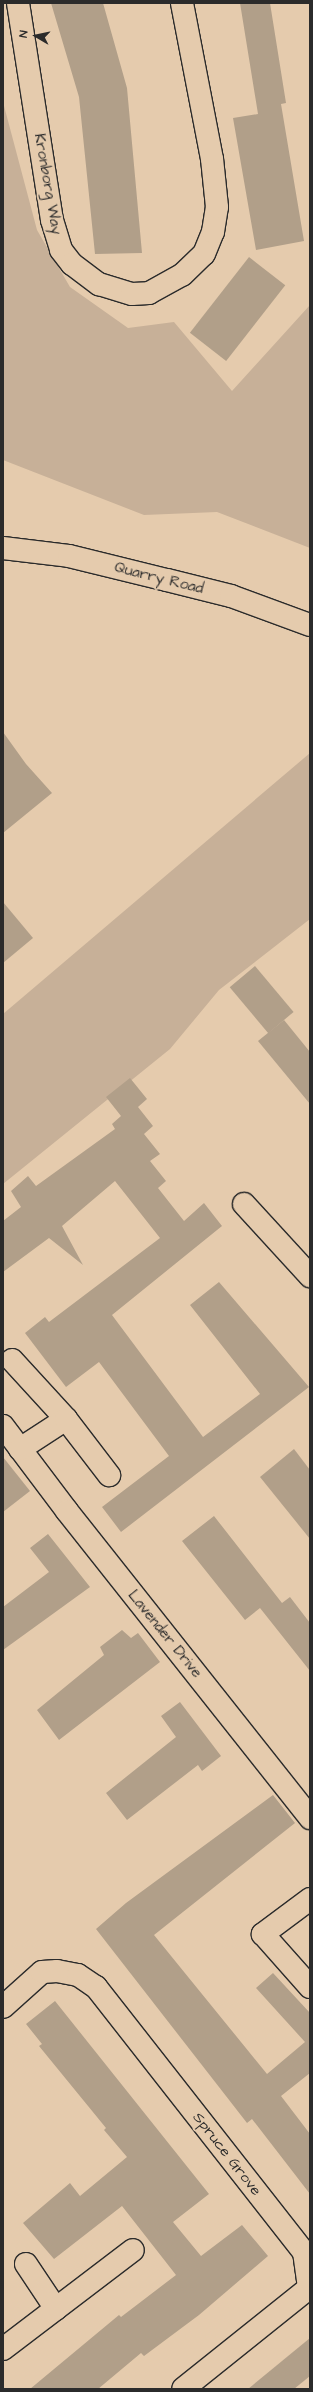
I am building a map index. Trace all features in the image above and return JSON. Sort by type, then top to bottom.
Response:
[{"type":"street","name":"Kronborg Way","points":[[18,3],[52,220],[61,250],[72,264],[99,284],[132,294],[149,293],[182,275],[204,254],[214,232],[217,207],[212,158],[182,3]]},
{"type":"street","name":"Quarry Road","points":[[3,548],[69,556],[230,596],[310,625]]},
{"type":"street","points":[[244,1204],[310,1276]]},
{"type":"street","points":[[12,1360],[66,1419],[110,1475]]},
{"type":"street","points":[[20,1449],[66,1419]]},
{"type":"street","name":"Lavender Drive","points":[[3,1426],[310,1818]]},
{"type":"street","points":[[310,1899],[263,1934],[310,1987]]},
{"type":"street","name":"Spruce Grove","points":[[3,2007],[42,1972],[58,1970],[78,1974],[96,1987],[304,2252],[309,2288],[183,2389]]},
{"type":"street","points":[[3,2349],[133,2250]]},
{"type":"street","points":[[26,2264],[56,2309]]},
{"type":"shaded area","points":[[3,102],[37,230],[70,287],[128,328],[174,322],[232,391],[310,305],[310,548],[217,512],[144,515],[3,460]]},
{"type":"shaded area","points":[[310,753],[310,919],[219,990],[170,1049],[3,1184],[3,1014]]},
{"type":"building","points":[[51,3],[103,3],[127,88],[142,253],[95,254],[79,97]]},
{"type":"building","points":[[240,3],[270,3],[286,103],[281,104],[304,241],[256,250],[233,118],[258,114]]},
{"type":"building","points":[[249,257],[285,285],[226,361],[190,333]]},
{"type":"building","points":[[3,732],[26,764],[52,793],[3,833]]},
{"type":"building","points":[[3,902],[33,938],[3,963]]},
{"type":"building","points":[[255,966],[294,1012],[268,1033],[230,987]]},
{"type":"building","points":[[284,1020],[310,1052],[310,1104],[258,1041]]},
{"type":"building","points":[[130,1078],[147,1099],[138,1107],[153,1126],[144,1134],[160,1154],[150,1161],[166,1181],[158,1188],[184,1221],[204,1203],[222,1226],[112,1315],[203,1437],[260,1394],[190,1305],[219,1282],[309,1387],[121,1532],[102,1507],[169,1456],[99,1362],[66,1387],[25,1333],[45,1317],[49,1322],[160,1238],[115,1181],[62,1226],[83,1265],[49,1238],[3,1272],[3,1221],[21,1207],[11,1191],[28,1176],[36,1186],[115,1129],[112,1124],[121,1116],[106,1097]]},
{"type":"building","points":[[294,1449],[310,1470],[310,1539],[260,1477]]},
{"type":"building","points":[[3,1457],[30,1491],[3,1512]]},
{"type":"building","points":[[214,1516],[282,1603],[290,1597],[310,1623],[310,1671],[260,1608],[245,1620],[182,1541]]},
{"type":"building","points":[[48,1534],[90,1587],[3,1650],[3,1607],[49,1572],[30,1548]]},
{"type":"building","points":[[122,1630],[131,1638],[138,1633],[160,1662],[59,1740],[37,1710],[104,1655],[100,1647]]},
{"type":"building","points":[[180,1702],[221,1756],[202,1771],[198,1765],[127,1820],[106,1793],[176,1737],[161,1716]]},
{"type":"building","points":[[273,1795],[295,1823],[154,1935],[267,2074],[305,2042],[256,1988],[273,1973],[310,2013],[310,2073],[281,2096],[310,2134],[310,2194],[252,2119],[247,2123],[96,1929],[126,1903]]},
{"type":"building","points":[[55,2001],[209,2194],[173,2222],[201,2256],[242,2225],[268,2256],[199,2315],[144,2356],[141,2353],[98,2389],[30,2389],[119,2315],[121,2317],[176,2275],[122,2206],[54,2259],[23,2223],[70,2183],[80,2196],[127,2157],[104,2130],[106,2128],[39,2046],[42,2044],[26,2024]]},
{"type":"building","points":[[310,2338],[310,2376],[294,2389],[248,2389]]}]
